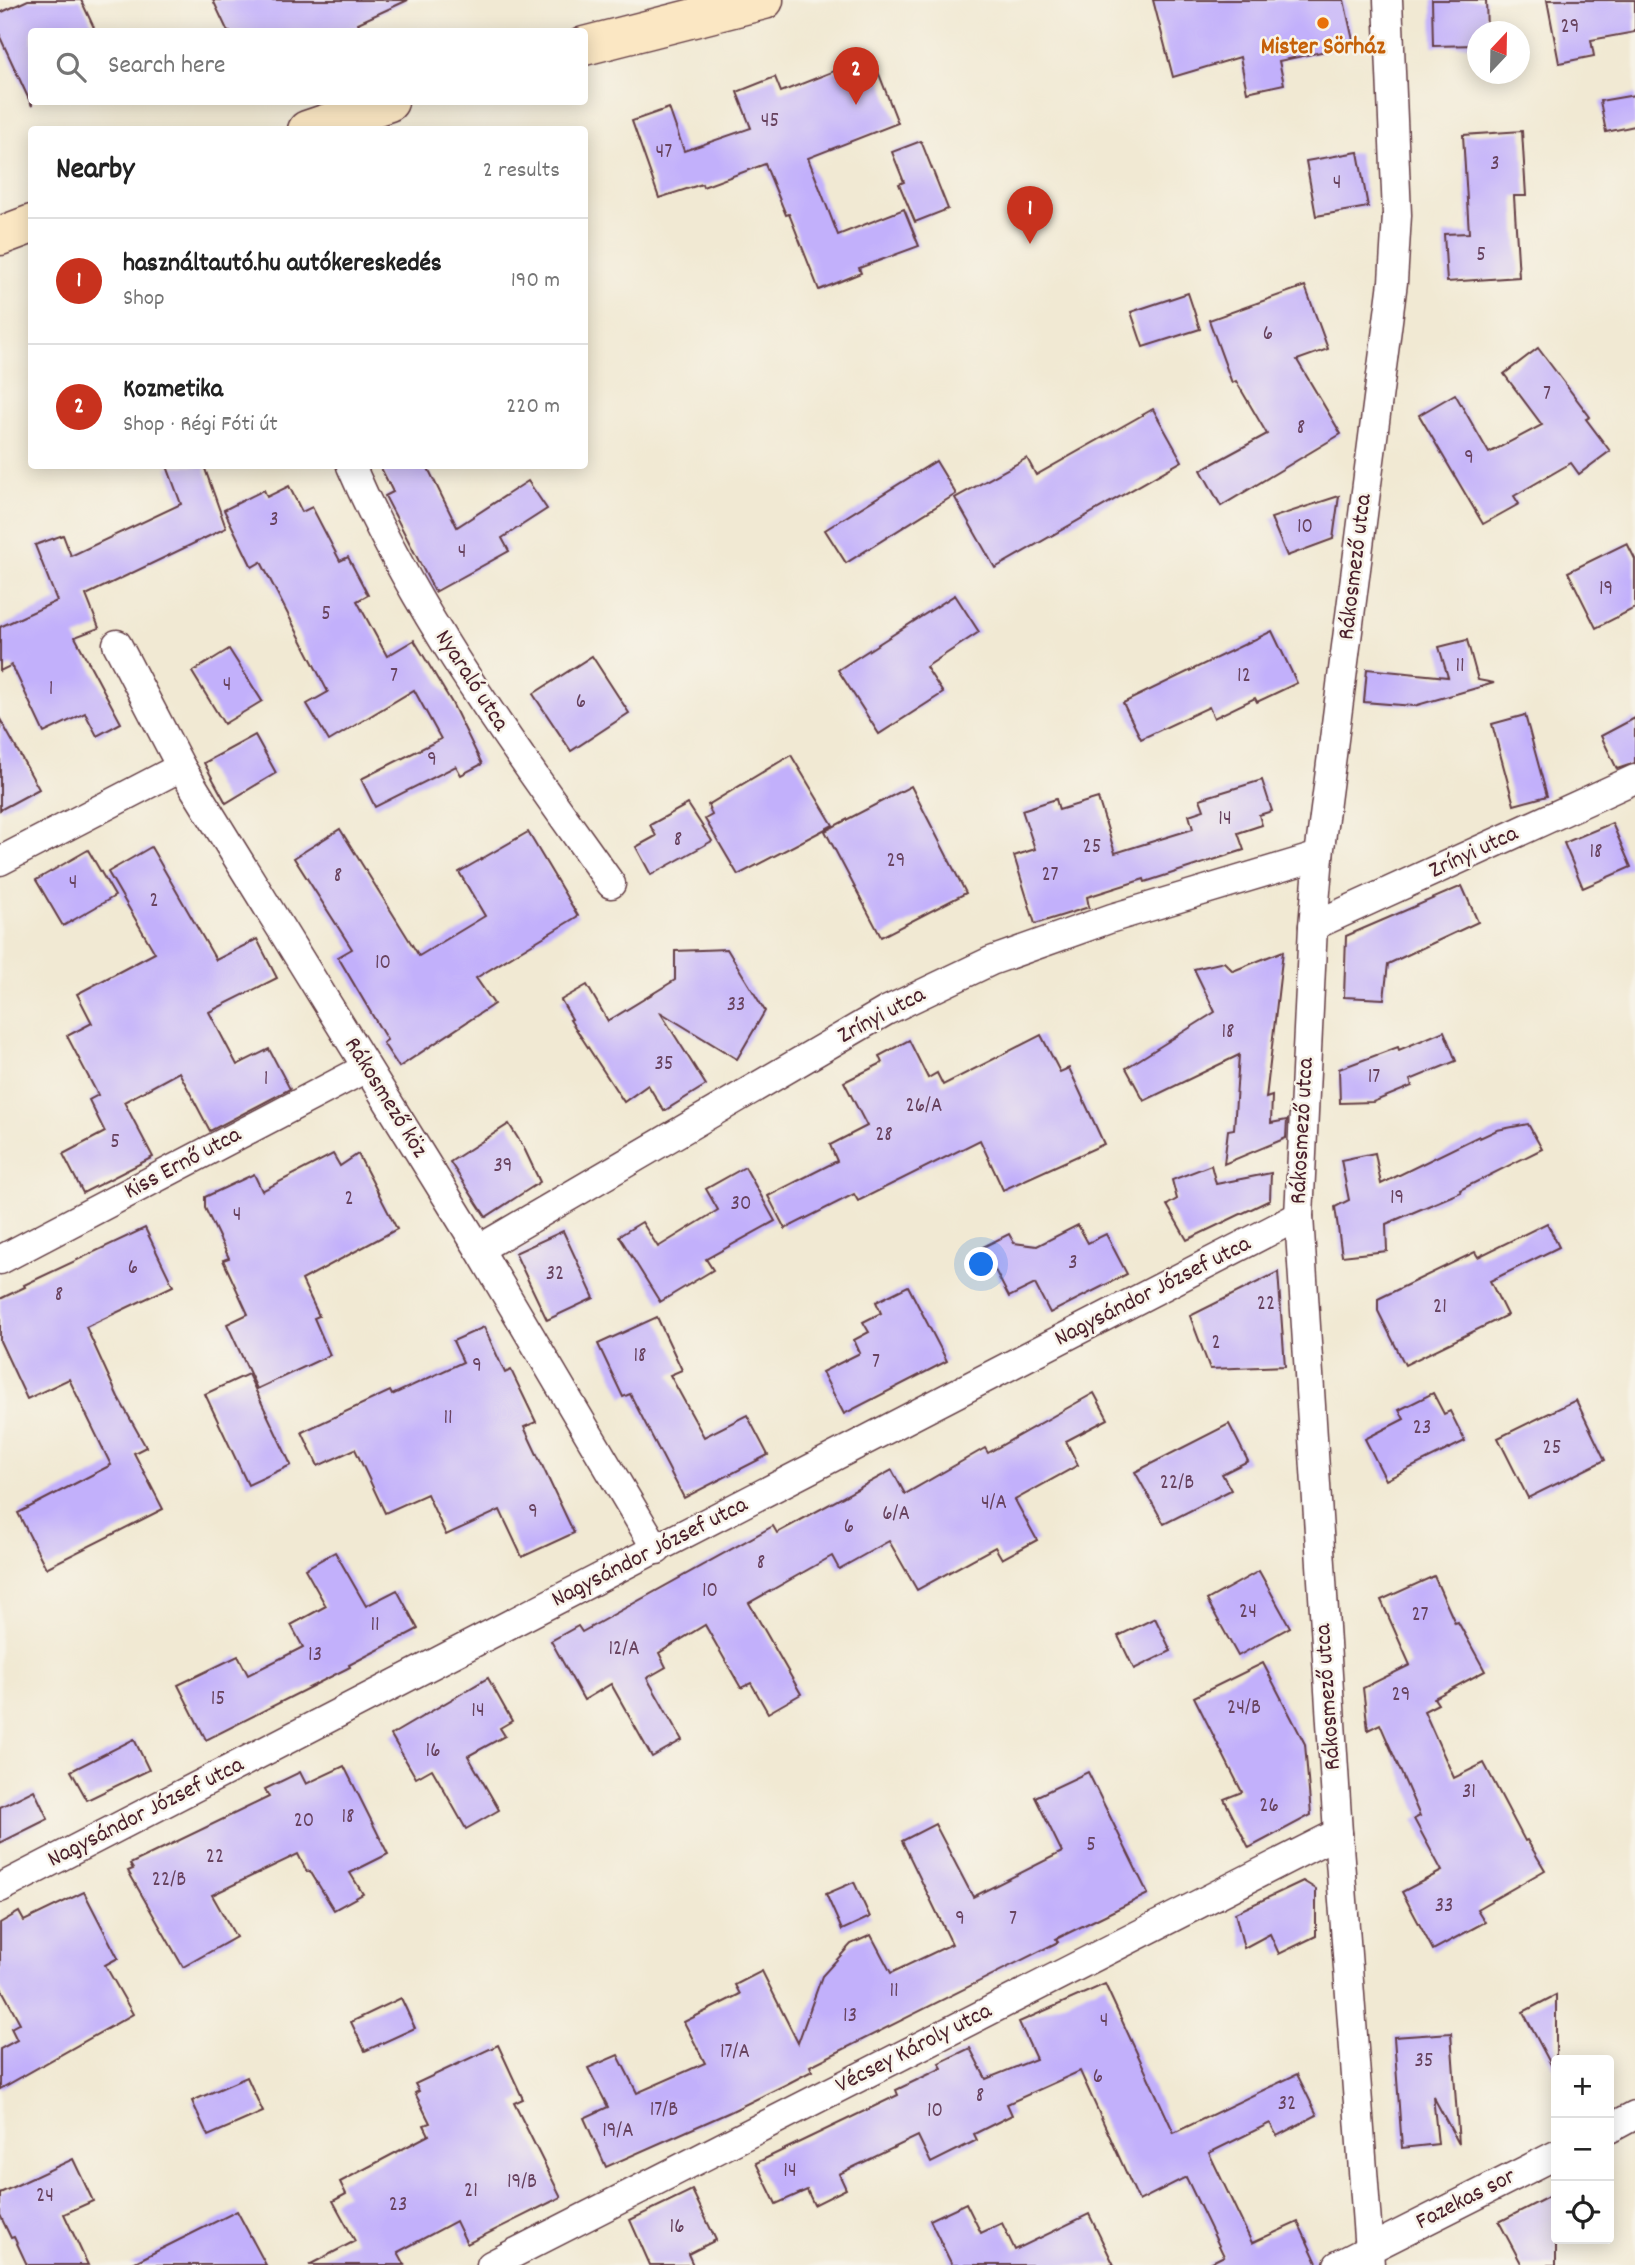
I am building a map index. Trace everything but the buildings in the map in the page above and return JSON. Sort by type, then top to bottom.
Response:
[{"type":"main road","points":[[588,45],[729,4],[764,0]]},
{"type":"main road","points":[[319,126],[380,105]]},
{"type":"main road","points":[[0,236],[28,226]]},
{"type":"street","name":"Rákosmező utca","points":[[1369,2258],[1338,1833],[1299,1216],[1313,926],[1319,856],[1393,282],[1397,215],[1388,0]]},
{"type":"street","name":"Nyaraló utca","points":[[353,469],[417,596],[469,682],[611,884]]},
{"type":"street","name":"Rákosmező köz","points":[[117,644],[181,767],[479,1249],[657,1550]]},
{"type":"street","points":[[0,861],[181,767]]},
{"type":"street","name":"Zrínyi utca","points":[[1313,926],[1635,779]]},
{"type":"street","name":"Zrínyi utca","points":[[479,1249],[886,1011],[991,961],[1112,918],[1319,856]]},
{"type":"street","name":"Kiss Ernő utca","points":[[0,1260],[366,1068]]},
{"type":"street","name":"Nagysándor József utca","points":[[0,1888],[1299,1216]]},
{"type":"street","name":"Vécsey Károly utca","points":[[491,2265],[1338,1833]]},
{"type":"street","points":[[1614,2126],[1635,2115]]},
{"type":"street","name":"Fazekas sor","points":[[1338,2265],[1369,2258],[1551,2158]]},
{"type":"place","name":"Mister Sörház","points":[[1323,23]]},
{"type":"place","name":"Kozmetika","points":[[856,105]]},
{"type":"place","name":"használtautó.hu autókereskedés","points":[[1030,244]]}]
